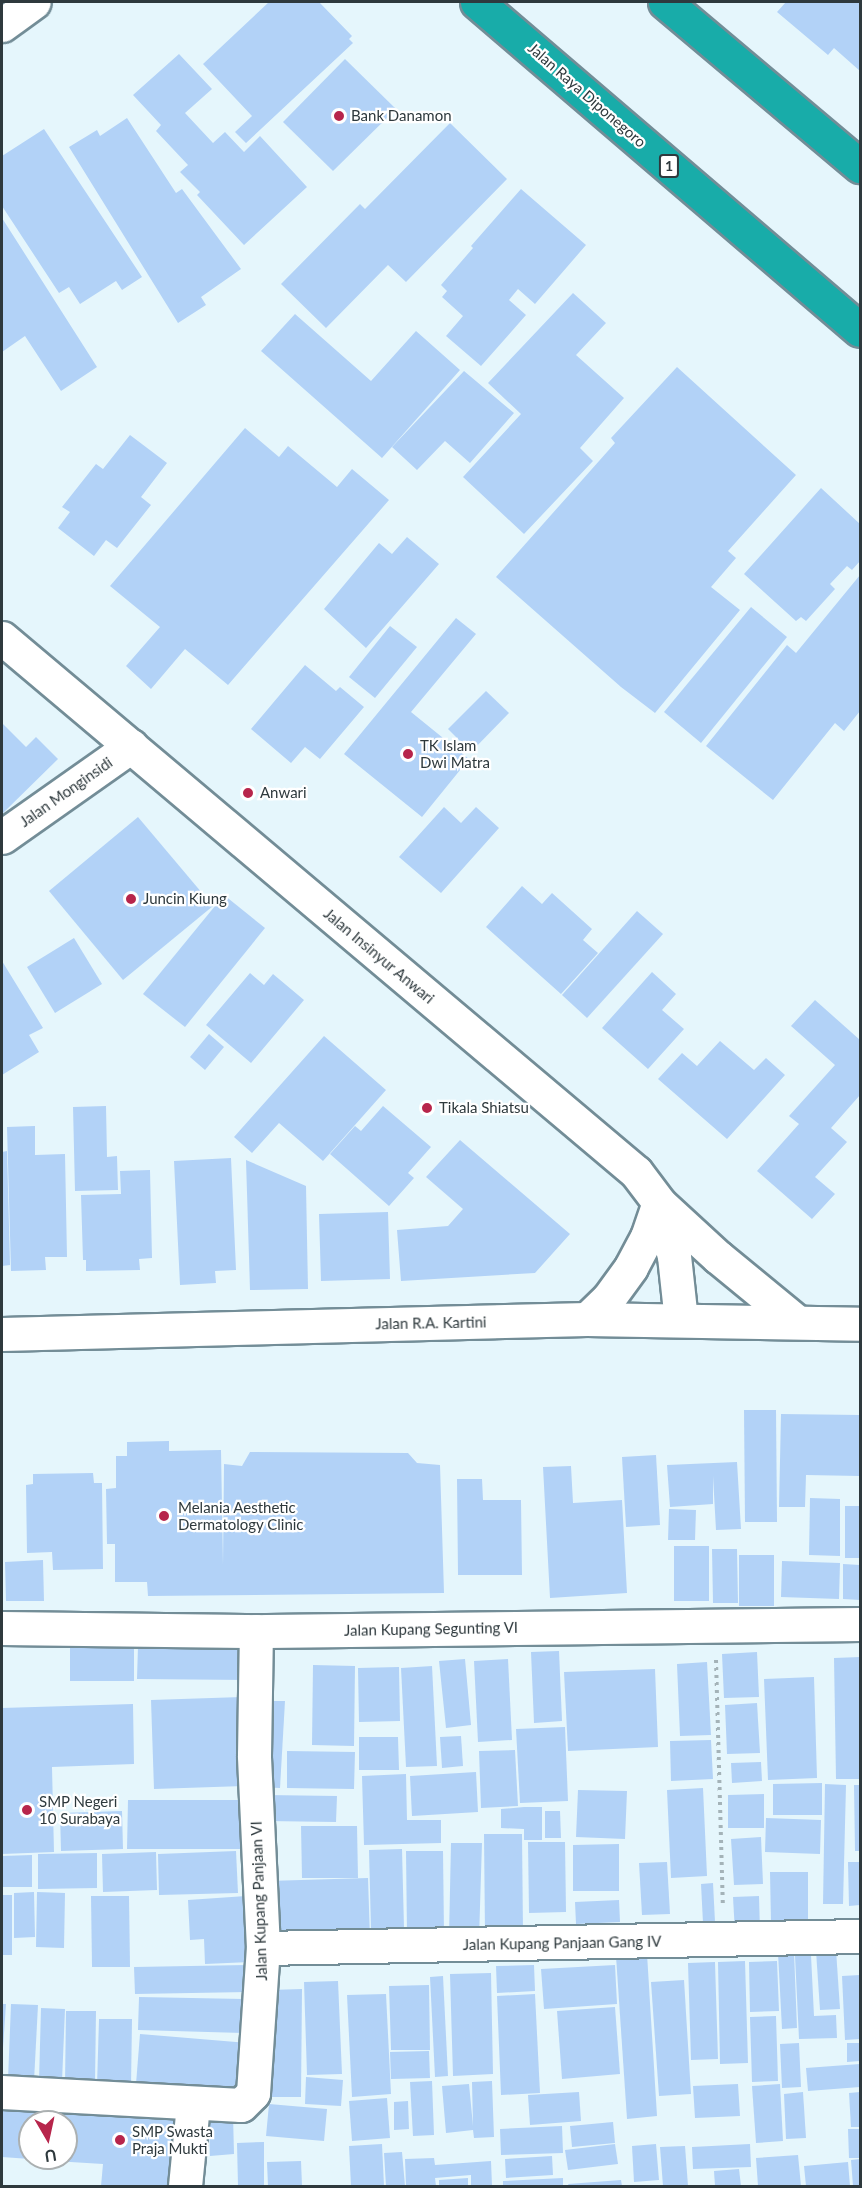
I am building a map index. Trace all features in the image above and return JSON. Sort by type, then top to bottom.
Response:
[{"type":"highway","name":"Jalan Raya Diponegoro","points":[[477,2],[861,330]]},
{"type":"highway","points":[[665,2],[858,160]]},
{"type":"street","points":[[2,25],[34,2]]},
{"type":"street","name":"Jalan Insinyur Anwari","points":[[2,638],[636,1172],[659,1203],[674,1256],[681,1320]]},
{"type":"street","name":"Jalan Monginsidi","points":[[2,837],[131,746]]},
{"type":"street","points":[[587,1319],[608,1299],[631,1268],[647,1237],[659,1203],[734,1271],[797,1322]]},
{"type":"street","name":"Jalan R.A. Kartini","points":[[2,1334],[587,1319],[861,1324]]},
{"type":"street","name":"Jalan Kupang Segunting VI","points":[[2,1628],[256,1630],[861,1624]]},
{"type":"street","name":"Jalan Kupang Panjaan VI","points":[[2,2092],[241,2105],[253,2093],[263,1948],[254,1755],[256,1630]]},
{"type":"street","name":"Jalan Kupang Panjaan Gang IV","points":[[263,1948],[861,1936]]},
{"type":"street","points":[[185,2187],[193,2103]]},
{"type":"path","points":[[715,1626],[724,1940]]},
{"type":"building","points":[[269,2],[319,2],[352,36],[349,39],[353,43],[246,143],[235,132],[252,116],[203,64]]},
{"type":"building","points":[[786,2],[860,2],[860,71],[834,48],[828,55],[777,12]]},
{"type":"building","points":[[179,54],[212,89],[185,113],[213,143],[225,132],[244,152],[260,136],[307,187],[244,245],[197,195],[200,192],[180,172],[188,165],[156,131],[161,125],[133,95]]},
{"type":"building","name":"Bank Danamon","points":[[345,59],[396,109],[333,171],[283,122]]},
{"type":"building","points":[[127,118],[176,193],[182,189],[241,269],[201,297],[206,305],[178,323],[69,147],[97,130],[100,136]]},
{"type":"building","points":[[450,123],[507,179],[406,282],[388,265],[326,328],[281,284],[360,204],[365,209]]},
{"type":"building","points":[[44,129],[142,277],[122,290],[116,281],[80,304],[69,287],[59,293],[2,206],[2,156]]},
{"type":"building","points":[[521,189],[586,245],[535,304],[518,289],[509,300],[526,315],[481,366],[446,336],[463,316],[442,297],[447,291],[441,285],[473,248],[471,246]]},
{"type":"building","points":[[2,218],[97,367],[61,391],[25,336],[2,352]]},
{"type":"building","points":[[573,293],[606,323],[576,355],[624,398],[580,448],[593,461],[524,534],[463,477],[521,414],[488,383]]},
{"type":"building","points":[[295,314],[371,381],[416,331],[460,370],[382,458],[261,351]]},
{"type":"building","points":[[677,367],[796,475],[728,551],[736,558],[711,587],[740,610],[655,713],[621,687],[496,577],[615,443],[611,438]]},
{"type":"building","points":[[464,371],[514,413],[470,463],[445,441],[417,470],[392,447]]},
{"type":"building","points":[[245,428],[279,457],[288,446],[337,487],[352,469],[389,500],[228,685],[185,649],[151,689],[126,666],[160,627],[110,586]]},
{"type":"building","points":[[130,435],[167,463],[141,497],[151,505],[117,548],[106,540],[94,556],[58,528],[70,512],[62,507],[96,464],[103,469]]},
{"type":"building","points":[[821,488],[860,524],[860,561],[852,570],[847,566],[830,584],[835,589],[806,621],[801,617],[796,621],[744,574]]},
{"type":"building","points":[[407,537],[439,564],[366,648],[324,609],[379,543],[392,554]]},
{"type":"building","points":[[860,575],[860,711],[844,731],[835,723],[773,800],[706,746],[787,645],[796,653]]},
{"type":"building","points":[[751,607],[787,637],[701,743],[664,712]]},
{"type":"building","points":[[456,618],[476,634],[411,712],[469,759],[422,817],[344,754]]},
{"type":"building","points":[[390,626],[417,647],[375,698],[349,677]]},
{"type":"building","points":[[305,665],[336,691],[340,687],[364,707],[320,759],[305,747],[291,763],[251,729]]},
{"type":"building","points":[[486,691],[509,713],[471,752],[448,729]]},
{"type":"building","points":[[2,723],[26,747],[36,737],[58,759],[2,814]]},
{"type":"building","points":[[444,807],[461,823],[476,807],[499,828],[441,893],[399,857]]},
{"type":"building","name":"Juncin Kiung","points":[[138,817],[213,906],[123,980],[49,891]]},
{"type":"building","points":[[522,886],[542,904],[552,893],[592,929],[583,940],[598,953],[561,994],[486,927]]},
{"type":"building","points":[[224,895],[265,928],[185,1027],[143,994]]},
{"type":"building","points":[[637,911],[663,934],[587,1018],[562,995]]},
{"type":"building","points":[[74,938],[102,984],[55,1013],[27,967]]},
{"type":"building","points":[[2,961],[43,1028],[29,1035],[39,1052],[2,1075]]},
{"type":"building","points":[[652,972],[676,994],[662,1010],[684,1029],[648,1069],[602,1028]]},
{"type":"building","points":[[250,973],[264,985],[273,974],[304,1000],[251,1063],[206,1025]]},
{"type":"building","points":[[815,1000],[860,1040],[860,1095],[831,1128],[847,1142],[815,1177],[835,1194],[812,1219],[757,1171],[799,1124],[789,1116],[835,1065],[791,1026]]},
{"type":"building","points":[[209,1034],[224,1047],[205,1070],[190,1057]]},
{"type":"building","points":[[324,1036],[386,1090],[323,1161],[279,1123],[252,1153],[234,1137]]},
{"type":"building","points":[[720,1041],[754,1070],[766,1058],[785,1075],[727,1139],[658,1079],[682,1053],[697,1066]]},
{"type":"building","points":[[106,1106],[107,1157],[117,1156],[118,1190],[75,1191],[73,1107]]},
{"type":"building","points":[[383,1106],[431,1147],[408,1173],[414,1178],[389,1206],[330,1154],[355,1126],[361,1131]]},
{"type":"building","points":[[35,1126],[35,1155],[65,1154],[67,1257],[45,1257],[46,1270],[11,1271],[7,1127]]},
{"type":"building","points":[[460,1140],[570,1234],[535,1273],[401,1281],[397,1230],[448,1226],[463,1209],[426,1177]]},
{"type":"building","points":[[7,1151],[10,1265],[2,1266],[2,1152]]},
{"type":"building","points":[[231,1158],[236,1270],[215,1271],[216,1283],[180,1285],[174,1161]]},
{"type":"building","points":[[246,1160],[306,1186],[308,1289],[250,1290]]},
{"type":"building","points":[[150,1170],[152,1258],[139,1259],[140,1270],[86,1271],[86,1260],[83,1260],[81,1195],[121,1194],[120,1171]]},
{"type":"building","points":[[388,1212],[390,1279],[321,1281],[319,1214]]},
{"type":"building","points":[[744,1410],[776,1410],[777,1522],[745,1522]]},
{"type":"building","points":[[781,1414],[860,1415],[860,1476],[806,1475],[805,1507],[779,1507]]},
{"type":"building","points":[[169,1441],[169,1451],[221,1450],[223,1565],[224,1464],[242,1466],[250,1452],[408,1453],[417,1463],[440,1465],[444,1593],[148,1596],[147,1582],[115,1582],[115,1544],[107,1544],[106,1489],[116,1488],[116,1456],[127,1456],[127,1442]]},
{"type":"building","points":[[656,1455],[660,1525],[626,1527],[622,1457]]},
{"type":"building","points":[[737,1462],[741,1529],[716,1530],[713,1476],[713,1504],[670,1507],[667,1465]]},
{"type":"building","points":[[571,1466],[573,1503],[622,1500],[627,1593],[550,1598],[543,1467]]},
{"type":"building","points":[[93,1473],[94,1483],[102,1483],[103,1569],[53,1570],[52,1552],[27,1553],[26,1485],[33,1484],[33,1474]]},
{"type":"building","points":[[457,1479],[482,1479],[483,1500],[521,1500],[522,1575],[458,1575]]},
{"type":"building","points":[[810,1498],[840,1499],[840,1556],[809,1555]]},
{"type":"building","points":[[845,1506],[860,1506],[860,1558],[845,1558]]},
{"type":"building","points":[[669,1509],[696,1510],[695,1540],[668,1540]]},
{"type":"building","points":[[674,1546],[709,1546],[709,1601],[674,1601]]},
{"type":"building","points":[[712,1549],[737,1549],[738,1603],[713,1603]]},
{"type":"building","points":[[739,1555],[774,1555],[774,1606],[739,1606]]},
{"type":"building","points":[[43,1560],[44,1601],[6,1601],[5,1562]]},
{"type":"building","points":[[782,1561],[840,1563],[839,1599],[781,1597]]},
{"type":"building","points":[[843,1564],[860,1565],[860,1600],[843,1599]]},
{"type":"building","points":[[134,1645],[134,1681],[70,1681],[70,1646]]},
{"type":"building","points":[[138,1646],[248,1647],[248,1680],[137,1679]]},
{"type":"building","points":[[559,1651],[562,1721],[534,1723],[531,1652]]},
{"type":"building","points":[[757,1652],[759,1697],[724,1698],[722,1654]]},
{"type":"building","points":[[860,1657],[860,1779],[836,1779],[834,1658]]},
{"type":"building","points":[[465,1659],[471,1725],[446,1728],[439,1661]]},
{"type":"building","points":[[508,1659],[512,1740],[478,1742],[474,1661]]},
{"type":"building","points":[[707,1662],[711,1735],[680,1736],[677,1664]]},
{"type":"building","points":[[313,1665],[355,1666],[354,1746],[312,1745]]},
{"type":"building","points":[[432,1666],[437,1766],[406,1767],[401,1668]]},
{"type":"building","points":[[399,1667],[400,1721],[359,1722],[358,1668]]},
{"type":"building","points":[[655,1669],[658,1747],[568,1751],[564,1672]]},
{"type":"building","points":[[814,1677],[817,1778],[768,1780],[764,1679]]},
{"type":"building","points":[[242,1697],[244,1786],[154,1789],[151,1700]]},
{"type":"building","points":[[263,1701],[285,1701],[280,1788],[257,1787]]},
{"type":"building","points":[[757,1703],[760,1753],[727,1754],[725,1705]]},
{"type":"building","name":"SMP Negeri 10 Surabaya","points":[[133,1704],[134,1764],[52,1767],[54,1852],[2,1854],[2,1708]]},
{"type":"building","points":[[565,1727],[568,1801],[520,1803],[516,1729]]},
{"type":"building","points":[[461,1736],[463,1766],[442,1768],[440,1737]]},
{"type":"building","points":[[359,1737],[398,1737],[399,1770],[359,1770]]},
{"type":"building","points":[[711,1740],[713,1779],[671,1781],[670,1741]]},
{"type":"building","points":[[515,1750],[518,1806],[481,1808],[479,1751]]},
{"type":"building","points":[[287,1751],[355,1752],[354,1789],[287,1788]]},
{"type":"building","points":[[761,1762],[762,1781],[732,1783],[731,1763]]},
{"type":"building","points":[[476,1772],[478,1812],[412,1816],[410,1776]]},
{"type":"building","points":[[406,1774],[407,1820],[441,1820],[441,1843],[364,1845],[362,1776]]},
{"type":"building","points":[[822,1783],[822,1815],[773,1815],[773,1784]]},
{"type":"building","points":[[825,1784],[846,1785],[843,1904],[823,1904]]},
{"type":"building","points":[[854,1785],[860,1785],[860,1851],[855,1851]]},
{"type":"building","points":[[703,1788],[707,1876],[671,1878],[667,1790]]},
{"type":"building","points":[[578,1790],[627,1791],[625,1839],[576,1837]]},
{"type":"building","points":[[764,1794],[764,1828],[728,1828],[728,1795]]},
{"type":"building","points":[[266,1795],[337,1796],[336,1822],[266,1821]]},
{"type":"building","points":[[128,1800],[244,1800],[243,1849],[127,1849]]},
{"type":"building","points":[[542,1807],[542,1840],[524,1840],[524,1829],[501,1828],[501,1809]]},
{"type":"building","points":[[122,1811],[123,1849],[61,1851],[60,1813]]},
{"type":"building","points":[[545,1811],[560,1811],[561,1838],[545,1838]]},
{"type":"building","points":[[766,1818],[821,1820],[820,1854],[765,1852]]},
{"type":"building","points":[[301,1826],[357,1826],[358,1878],[302,1878]]},
{"type":"building","points":[[484,1834],[522,1834],[523,1933],[485,1934]]},
{"type":"building","points":[[761,1837],[763,1884],[734,1885],[731,1839]]},
{"type":"building","points":[[528,1842],[565,1842],[566,1912],[529,1913]]},
{"type":"building","points":[[451,1843],[482,1843],[479,1938],[449,1937]]},
{"type":"building","points":[[619,1844],[619,1891],[573,1891],[573,1845]]},
{"type":"building","points":[[402,1849],[404,1928],[371,1929],[369,1850]]},
{"type":"building","points":[[236,1851],[238,1893],[159,1895],[158,1854]]},
{"type":"building","points":[[406,1851],[443,1851],[444,1934],[407,1935]]},
{"type":"building","points":[[156,1852],[157,1890],[103,1892],[102,1854]]},
{"type":"building","points":[[97,1853],[97,1888],[38,1889],[38,1854]]},
{"type":"building","points":[[32,1855],[32,1887],[2,1887],[2,1856]]},
{"type":"building","points":[[667,1862],[670,1914],[642,1915],[639,1863]]},
{"type":"building","points":[[848,1862],[860,1862],[860,1905],[849,1906]]},
{"type":"building","points":[[770,1872],[808,1872],[808,1923],[771,1923]]},
{"type":"building","points":[[368,1878],[370,1939],[269,1942],[268,1881]]},
{"type":"building","points":[[713,1883],[715,1922],[703,1923],[701,1884]]},
{"type":"building","points":[[34,1892],[35,1937],[14,1938],[14,1893]]},
{"type":"building","points":[[37,1892],[65,1893],[64,1948],[36,1947]]},
{"type":"building","points":[[2,1895],[12,1895],[12,1955],[2,1955]]},
{"type":"building","points":[[91,1896],[129,1896],[130,1967],[92,1967]]},
{"type":"building","points":[[246,1896],[250,1962],[205,1964],[204,1939],[190,1940],[188,1900]]},
{"type":"building","points":[[759,1896],[760,1932],[735,1933],[733,1897]]},
{"type":"building","points":[[619,1900],[620,1922],[576,1924],[575,1902]]},
{"type":"building","points":[[836,1950],[840,2009],[820,2010],[816,1951]]},
{"type":"building","points":[[794,1952],[797,2028],[782,2029],[778,1953]]},
{"type":"building","points":[[647,1954],[657,2116],[627,2119],[616,1956]]},
{"type":"building","points":[[811,1955],[814,2016],[836,2015],[837,2038],[799,2039],[795,1956]]},
{"type":"building","points":[[745,1961],[748,2063],[720,2064],[718,1962]]},
{"type":"building","points":[[777,1961],[779,2011],[750,2012],[749,1962]]},
{"type":"building","points":[[715,1962],[718,2059],[691,2060],[688,1963]]},
{"type":"building","points":[[247,1965],[248,1992],[135,1994],[134,1967]]},
{"type":"building","points":[[534,1965],[535,1991],[497,1993],[496,1966]]},
{"type":"building","points":[[615,1965],[617,2004],[544,2009],[541,1969]]},
{"type":"building","points":[[491,1973],[493,2074],[453,2076],[450,1974]]},
{"type":"building","points":[[860,1975],[860,2039],[845,2040],[842,1976]]},
{"type":"building","points":[[443,1976],[448,2076],[435,2077],[430,1977]]},
{"type":"building","points":[[684,1980],[691,2094],[659,2096],[651,1982]]},
{"type":"building","points":[[338,1981],[342,2074],[307,2075],[304,1982]]},
{"type":"building","points":[[429,1985],[430,2050],[391,2050],[389,1986]]},
{"type":"building","points":[[302,1989],[301,2097],[269,2097],[270,1990]]},
{"type":"building","points":[[386,1994],[391,2094],[352,2097],[347,1995]]},
{"type":"building","points":[[535,1994],[540,2093],[501,2095],[497,1996]]},
{"type":"building","points":[[139,1997],[244,1999],[243,2033],[138,2030]]},
{"type":"building","points":[[2,2004],[6,2004],[3,2048],[2,2048]]},
{"type":"building","points":[[11,2004],[38,2005],[34,2081],[8,2080]]},
{"type":"building","points":[[615,2007],[620,2074],[562,2079],[557,2011]]},
{"type":"building","points":[[41,2008],[65,2009],[62,2082],[39,2082]]},
{"type":"building","points":[[66,2011],[96,2011],[95,2084],[65,2084]]},
{"type":"building","points":[[776,2016],[778,2081],[752,2082],[750,2017]]},
{"type":"building","points":[[99,2019],[132,2019],[131,2087],[97,2086]]},
{"type":"building","points":[[140,2034],[248,2043],[244,2092],[136,2084]]},
{"type":"building","points":[[799,2043],[801,2087],[782,2088],[780,2044]]},
{"type":"building","points":[[847,2043],[860,2043],[860,2061],[847,2062]]},
{"type":"building","points":[[429,2051],[430,2078],[391,2079],[390,2052]]},
{"type":"building","points":[[860,2064],[860,2087],[808,2091],[806,2068]]},
{"type":"building","points":[[306,2077],[343,2080],[341,2106],[305,2104]]},
{"type":"building","points":[[432,2081],[434,2135],[413,2136],[410,2082]]},
{"type":"building","points":[[492,2081],[494,2137],[474,2138],[473,2130],[446,2133],[442,2086],[469,2084],[473,2126],[472,2082]]},
{"type":"building","points":[[738,2084],[740,2116],[695,2118],[693,2086]]},
{"type":"building","points":[[780,2084],[783,2141],[756,2143],[752,2086]]},
{"type":"building","points":[[579,2092],[581,2121],[530,2125],[528,2095]]},
{"type":"building","points":[[803,2092],[806,2138],[786,2139],[784,2094]]},
{"type":"building","points":[[860,2092],[860,2127],[851,2127],[849,2093]]},
{"type":"building","points":[[387,2098],[390,2138],[352,2141],[349,2101]]},
{"type":"building","points":[[408,2101],[409,2129],[394,2130],[394,2102]]},
{"type":"building","points":[[269,2104],[327,2109],[324,2141],[266,2136]]},
{"type":"building","name":"SMP Swasta Praja Mukti","points":[[2,2107],[46,2110],[18,2110],[18,2158],[2,2157]]},
{"type":"building","name":"SMP Swasta Praja Mukti","points":[[78,2112],[176,2119],[171,2186],[101,2186],[103,2164],[78,2162]]},
{"type":"building","points":[[233,2115],[234,2154],[210,2156],[209,2117]]},
{"type":"building","points":[[613,2122],[615,2143],[572,2147],[570,2126]]},
{"type":"building","points":[[562,2126],[563,2153],[501,2155],[500,2129]]},
{"type":"building","points":[[848,2129],[860,2129],[860,2158],[849,2158]]},
{"type":"building","points":[[264,2142],[264,2186],[238,2186],[237,2143]]},
{"type":"building","points":[[382,2144],[384,2186],[351,2186],[349,2146]]},
{"type":"building","points":[[615,2144],[618,2164],[568,2170],[565,2150]]},
{"type":"building","points":[[656,2144],[659,2180],[634,2182],[632,2146]]},
{"type":"building","points":[[750,2144],[751,2167],[693,2169],[692,2147]]},
{"type":"building","points":[[685,2146],[688,2186],[663,2186],[660,2147]]},
{"type":"building","points":[[402,2152],[405,2186],[386,2186],[384,2153]]},
{"type":"building","points":[[798,2155],[801,2186],[758,2186],[756,2158]]},
{"type":"building","points":[[552,2156],[553,2175],[506,2178],[505,2159]]},
{"type":"building","points":[[434,2158],[435,2165],[491,2161],[492,2186],[471,2186],[471,2175],[435,2178],[436,2186],[406,2186],[405,2159]]},
{"type":"building","points":[[860,2159],[860,2186],[853,2186],[851,2160]]},
{"type":"building","points":[[301,2161],[302,2186],[268,2186],[267,2162]]},
{"type":"building","points":[[848,2162],[850,2186],[806,2186],[804,2166]]},
{"type":"building","points":[[739,2169],[741,2186],[715,2186],[714,2171]]},
{"type":"building","points":[[468,2178],[468,2186],[439,2186],[439,2180]]},
{"type":"building","points":[[563,2178],[563,2186],[503,2186],[503,2181]]},
{"type":"building","points":[[621,2180],[622,2186],[569,2186],[568,2184]]},
{"type":"place","name":"Bank Danamon","points":[[339,116]]},
{"type":"place","name":"TK Islam Dwi Matra","points":[[408,754]]},
{"type":"place","name":"Anwari","points":[[248,793]]},
{"type":"place","name":"Juncin Kiung","points":[[131,899]]},
{"type":"place","name":"Tikala Shiatsu","points":[[427,1108]]},
{"type":"place","name":"Melania Aesthetic Dermatology Clinic","points":[[164,1516]]},
{"type":"place","name":"SMP Negeri 10 Surabaya","points":[[27,1810]]},
{"type":"place","name":"SMP Swasta Praja Mukti","points":[[120,2140]]}]
